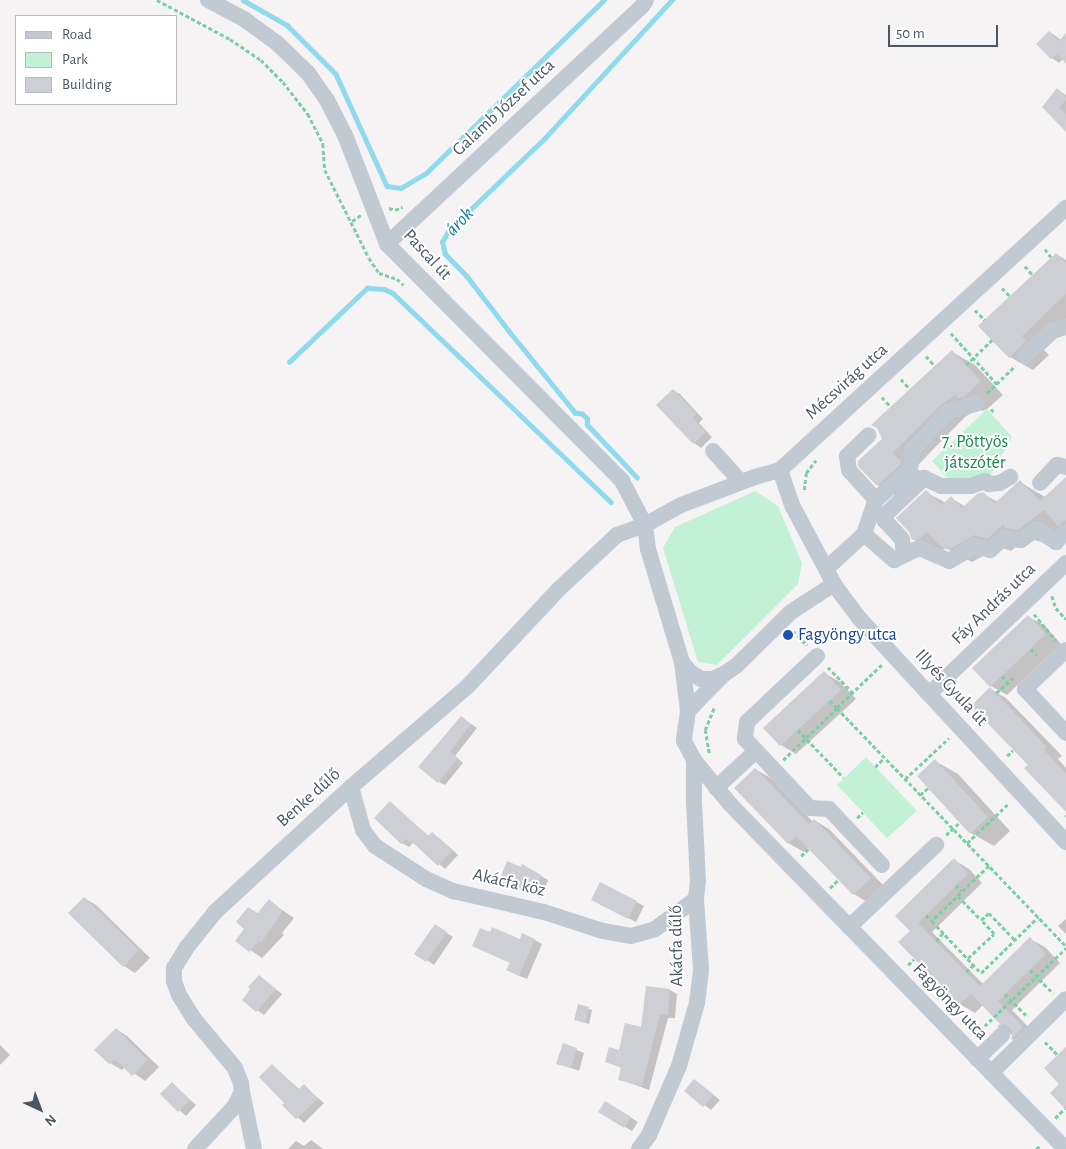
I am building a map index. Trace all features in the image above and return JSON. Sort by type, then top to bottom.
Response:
[{"type":"street","name":"Pascal út","points":[[208,0],[244,19],[270,38],[308,73],[327,100],[345,135],[387,244],[622,481],[645,525]]},
{"type":"street","name":"Galamb József utca","points":[[387,244],[642,6],[646,0]]},
{"type":"street","name":"Mécsvirág utca","points":[[645,525],[681,505],[741,482],[780,470],[1066,209]]},
{"type":"street","points":[[1025,356],[1052,331],[1066,327]]},
{"type":"street","points":[[826,569],[864,534],[876,500],[910,469],[913,449],[950,411],[976,404]]},
{"type":"street","points":[[870,434],[847,456],[849,470],[876,500]]},
{"type":"street","points":[[713,451],[741,482]]},
{"type":"street","points":[[1040,483],[1057,466],[1066,468]]},
{"type":"street","name":"Illyés Gyula út","points":[[780,470],[793,507],[834,584],[860,618],[1066,842]]},
{"type":"street","points":[[904,555],[902,540],[885,521],[886,515],[924,478],[941,486],[971,486],[986,481],[989,484],[1000,483],[1010,477]]},
{"type":"street","name":"Fagyöngy utca","points":[[645,525],[648,549],[682,662],[688,711],[684,741],[694,760],[716,788],[1065,1149]]},
{"type":"street","name":"Benke dűlő","points":[[254,1149],[241,1083],[235,1068],[194,1020],[179,995],[174,981],[174,968],[187,947],[215,912],[351,787],[468,688],[558,589],[618,535],[645,525]]},
{"type":"street","name":"Fáy András utca","points":[[864,534],[894,560],[919,548],[949,561],[975,546],[990,550],[1004,538],[1020,540],[1036,529],[1056,542],[1066,532]]},
{"type":"street","name":"Fáy András utca","points":[[929,694],[1061,568]]},
{"type":"street","points":[[682,662],[690,672],[701,679],[712,679],[724,674],[736,666],[792,612],[834,584]]},
{"type":"street","points":[[1066,650],[1025,689],[1066,733]]},
{"type":"street","points":[[817,656],[746,722],[745,739],[810,808],[829,809],[882,865]]},
{"type":"street","points":[[688,711],[724,674]]},
{"type":"street","points":[[716,788],[756,751]]},
{"type":"street","name":"Akácfa dűlő","points":[[639,1149],[649,1135],[679,1066],[697,1003],[702,969],[696,899],[698,881],[694,760]]},
{"type":"street","name":"Akácfa köz","points":[[351,787],[363,830],[375,846],[426,879],[453,890],[544,912],[603,931],[631,936],[655,929],[696,899]]},
{"type":"street","points":[[849,927],[936,845]]},
{"type":"street","points":[[991,1073],[1040,1033],[1064,1001]]},
{"type":"street","points":[[977,1059],[1002,1035]]},
{"type":"street","points":[[195,1149],[234,1107],[242,1092]]},
{"type":"path","points":[[1042,246],[1052,257]]},
{"type":"path","points":[[1022,264],[1029,258]]},
{"type":"path","points":[[1027,269],[1032,274]]},
{"type":"path","points":[[1000,285],[1010,296]]},
{"type":"path","points":[[968,314],[981,303]]},
{"type":"path","points":[[979,314],[985,320]]},
{"type":"path","points":[[956,326],[949,332],[997,384]]},
{"type":"path","points":[[966,365],[992,340]]},
{"type":"path","points":[[918,360],[931,349]]},
{"type":"path","points":[[925,355],[935,366]]},
{"type":"path","points":[[976,404],[1025,356]]},
{"type":"path","points":[[894,384],[906,372]]},
{"type":"path","points":[[900,378],[910,389]]},
{"type":"path","points":[[874,402],[888,390]]},
{"type":"path","points":[[881,396],[891,407]]},
{"type":"path","points":[[804,496],[806,473],[817,458]]},
{"type":"path","points":[[1061,568],[1051,595],[1056,608],[1066,618]]},
{"type":"path","points":[[1032,612],[1055,637]]},
{"type":"path","points":[[788,625],[804,642]]},
{"type":"path","points":[[1031,649],[1037,655]]},
{"type":"path","points":[[773,769],[883,664]]},
{"type":"path","points":[[1002,676],[1008,683]]},
{"type":"path","points":[[829,701],[1066,947],[971,1039]]},
{"type":"path","points":[[712,761],[705,730],[716,702]]},
{"type":"path","points":[[983,734],[978,728],[986,721]]},
{"type":"path","points":[[798,730],[844,778]]},
{"type":"path","points":[[905,779],[951,736]]},
{"type":"path","points":[[1000,752],[1005,758],[1013,750]]},
{"type":"path","points":[[875,767],[884,758]]},
{"type":"path","points":[[920,795],[928,788]]},
{"type":"path","points":[[967,843],[1012,800]]},
{"type":"path","points":[[857,817],[863,812]]},
{"type":"path","points":[[953,829],[960,822]]},
{"type":"path","points":[[802,856],[808,849]]},
{"type":"path","points":[[932,922],[989,866]]},
{"type":"path","points":[[956,885],[962,892]]},
{"type":"path","points":[[958,896],[994,934],[968,958]]},
{"type":"path","points":[[981,920],[989,913],[1015,940]]},
{"type":"path","points":[[926,915],[981,972],[1038,917]]},
{"type":"path","points":[[936,940],[943,933]]},
{"type":"path","points":[[966,972],[973,965]]},
{"type":"path","points":[[1030,970],[1064,1001]]},
{"type":"path","points":[[1005,994],[1058,1055]]},
{"type":"path","points":[[1051,1122],[1065,1108]]},
{"type":"green space","name":"7. Pöttyös játszótér","points":[[987,409],[1012,437],[990,476],[950,481],[932,461]]},
{"type":"green space","points":[[755,491],[778,506],[802,563],[798,584],[717,665],[698,662],[663,548],[675,527]]},
{"type":"green space","points":[[866,757],[917,811],[887,838],[837,785]]},
{"type":"building","points":[[1049,31],[1059,41],[1066,33],[1066,64],[1057,54],[1051,59],[1036,44]]},
{"type":"building","points":[[1057,88],[1066,97],[1066,100],[1059,107],[1066,114],[1066,132],[1042,107]]},
{"type":"building","points":[[1056,253],[1066,263],[1066,294],[1022,336],[1026,341],[1009,358],[978,326]]},
{"type":"building","points":[[952,350],[981,381],[964,397],[958,398],[955,395],[942,404],[893,453],[901,461],[901,464],[877,486],[858,466],[858,461],[882,439],[877,428],[871,425]]},
{"type":"building","points":[[673,389],[697,414],[693,418],[706,432],[693,444],[656,405]]},
{"type":"building","points":[[1066,477],[1066,520],[1058,526],[1044,510],[1018,530],[1005,528],[1003,525],[987,539],[975,535],[948,550],[940,546],[927,532],[920,538],[912,540],[909,532],[896,518],[926,490],[942,505],[951,496],[962,508],[977,494],[983,492],[995,503],[1020,480],[1040,501]]},
{"type":"building","points":[[1028,615],[1046,634],[990,687],[972,668]]},
{"type":"building","points":[[824,671],[841,690],[780,746],[763,728]]},
{"type":"building","points":[[990,687],[1047,747],[1044,750],[1066,773],[1066,812],[1024,768],[1028,765],[971,706]]},
{"type":"building","points":[[461,716],[471,724],[450,752],[458,758],[438,783],[418,767]]},
{"type":"building","points":[[935,759],[988,817],[970,834],[917,776]]},
{"type":"building","points":[[755,768],[809,824],[814,819],[871,878],[853,895],[796,836],[788,844],[734,788]]},
{"type":"building","points":[[390,801],[428,836],[432,832],[452,851],[438,866],[412,842],[410,843],[406,839],[401,844],[374,818]]},
{"type":"building","points":[[954,858],[968,874],[918,923],[980,986],[1030,937],[1046,954],[998,1001],[1023,1027],[1011,1040],[1012,1033],[1010,1028],[1004,1025],[996,1027],[1000,1024],[971,994],[959,1005],[898,942],[910,931],[895,916]]},
{"type":"building","points":[[507,861],[521,867],[522,864],[541,875],[533,895],[499,881]]},
{"type":"building","points":[[600,882],[637,901],[628,919],[591,900]]},
{"type":"building","points":[[84,897],[139,950],[123,967],[68,913]]},
{"type":"building","points":[[269,899],[283,911],[261,943],[259,941],[249,952],[235,941],[244,929],[236,922],[248,907],[257,914]]},
{"type":"building","points":[[435,924],[447,932],[426,962],[414,954]]},
{"type":"building","points":[[492,927],[520,939],[522,933],[535,939],[519,976],[506,970],[510,963],[472,946],[480,928],[490,932]]},
{"type":"building","points":[[259,975],[276,989],[256,1012],[242,1000],[251,990],[248,987]]},
{"type":"building","points":[[646,986],[670,989],[668,1015],[660,1014],[642,1086],[618,1080],[621,1067],[605,1062],[609,1047],[619,1050],[625,1023],[641,1027]]},
{"type":"building","points":[[578,1004],[589,1007],[585,1023],[574,1020]]},
{"type":"building","points":[[116,1028],[148,1060],[132,1076],[115,1059],[109,1064],[94,1050]]},
{"type":"building","points":[[563,1043],[577,1048],[571,1068],[556,1064]]},
{"type":"building","points":[[1066,1047],[1066,1110],[1050,1093],[1059,1084],[1044,1068]]},
{"type":"building","points":[[272,1064],[298,1090],[304,1084],[318,1099],[296,1119],[282,1105],[284,1103],[259,1077]]},
{"type":"building","points":[[694,1079],[714,1095],[703,1107],[684,1091]]},
{"type":"building","points":[[172,1082],[190,1100],[178,1112],[160,1094]]},
{"type":"building","points":[[605,1101],[631,1117],[624,1128],[598,1112]]},
{"type":"waterway","name":"árok","points":[[243,0],[287,25],[336,74],[387,186],[401,188],[426,173],[604,0]]},
{"type":"waterway","name":"árok","points":[[637,478],[587,425],[587,419],[582,414],[575,413],[467,277],[445,254],[442,242],[449,230],[544,139],[672,0]]},
{"type":"waterway","points":[[289,362],[367,288],[384,289],[393,293],[611,502]]},
{"type":"place","name":"Fagyöngy utca","points":[[788,635]]}]
